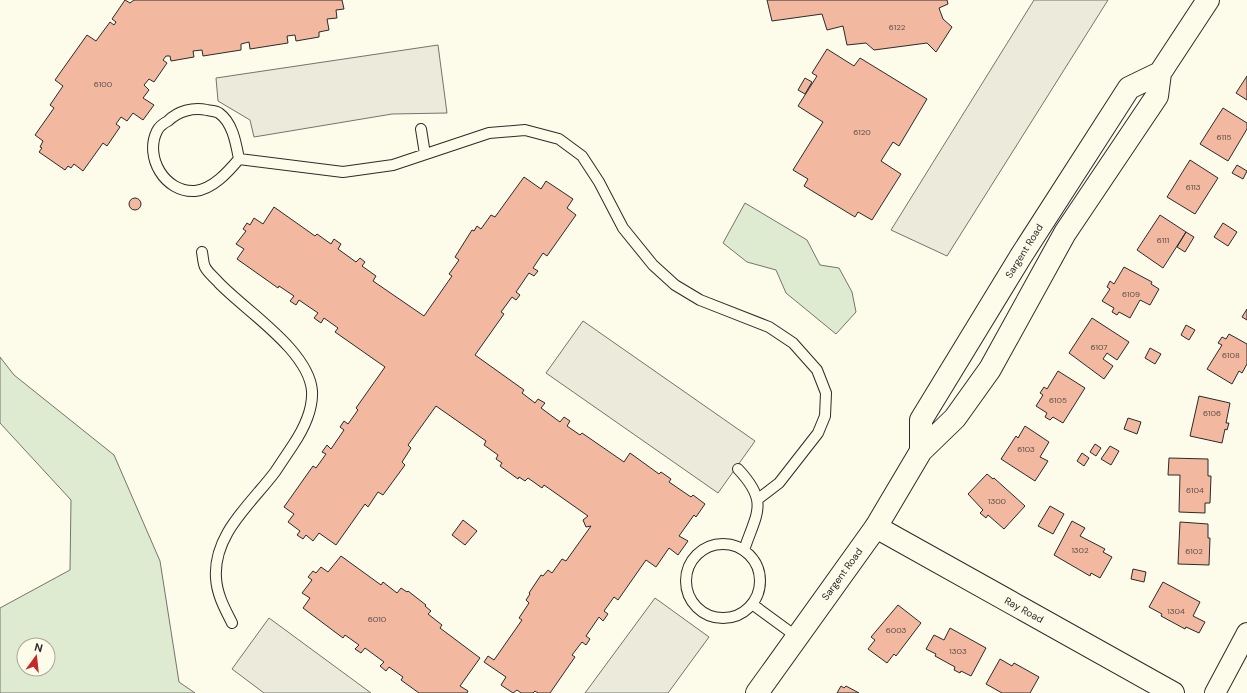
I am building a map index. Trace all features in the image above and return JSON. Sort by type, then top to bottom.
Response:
[{"type":"main road","name":"Sargent Road","points":[[757,693],[876,527],[921,451],[955,418],[990,369],[1065,233],[1157,96],[1160,73],[1208,0]]},
{"type":"main road","name":"Sargent Road","points":[[921,451],[921,420],[1021,256],[1129,88],[1160,73]]},
{"type":"main road","name":"Ray Road","points":[[876,527],[1173,693]]},
{"type":"street","points":[[1215,693],[1247,633]]},
{"type":"lane","points":[[199,108],[218,112],[229,125],[236,144],[239,159],[221,178],[209,186],[196,191],[180,189],[166,180],[157,169],[152,151],[157,130],[175,114],[199,108]]},
{"type":"lane","points":[[421,129],[425,154]]},
{"type":"lane","points":[[239,159],[343,172],[394,165],[489,132],[525,130],[559,139],[582,156],[599,182],[622,228],[653,265],[675,285],[700,300],[770,327],[793,343],[817,370],[826,393],[825,416],[818,433],[779,483],[758,499]]},
{"type":"lane","points":[[202,252],[205,268],[232,297],[259,318],[287,345],[308,372],[312,391],[309,410],[301,433],[275,472],[228,531],[221,547],[217,563],[216,578],[220,599],[232,624]]},
{"type":"lane","points":[[738,469],[751,483],[758,499],[757,510],[744,550]]},
{"type":"lane","points":[[720,544],[732,545],[744,550],[758,569],[760,582],[758,593],[752,604],[743,612],[732,617],[720,618],[708,615],[698,609],[690,599],[686,588],[686,575],[690,563],[697,553],[708,547],[720,544]]},
{"type":"lane","points":[[752,604],[797,637]]},
{"type":"green space","points":[[745,203],[807,240],[820,265],[839,268],[852,292],[856,312],[836,334],[786,293],[776,270],[747,262],[723,243]]},
{"type":"green space","points":[[0,357],[14,375],[114,455],[160,561],[179,682],[195,693],[0,693],[0,608],[70,570],[71,500],[0,423]]},
{"type":"shaded area","points":[[1034,0],[1108,0],[947,256],[891,230]]},
{"type":"shaded area","points":[[438,45],[447,113],[392,114],[254,137],[250,120],[218,101],[216,78]]},
{"type":"shaded area","points":[[583,321],[755,441],[718,493],[546,373]]},
{"type":"shaded area","points":[[655,598],[709,637],[668,693],[585,693]]},
{"type":"shaded area","points":[[269,618],[371,693],[264,693],[232,669]]},
{"type":"building","points":[[125,0],[130,3],[134,0],[342,0],[344,9],[336,10],[337,18],[327,19],[329,30],[319,32],[319,37],[296,41],[295,35],[287,36],[288,43],[250,49],[249,42],[241,44],[241,50],[203,56],[202,50],[193,51],[194,57],[171,61],[170,56],[166,56],[163,60],[167,63],[154,82],[149,79],[144,85],[149,90],[143,98],[154,105],[143,120],[133,113],[127,121],[121,117],[116,124],[120,127],[107,146],[103,143],[83,171],[74,164],[71,168],[68,166],[65,170],[39,152],[42,148],[40,147],[43,141],[35,135],[54,108],[50,105],[63,86],[55,80],[87,35],[96,41],[110,22],[114,25],[116,22],[112,19]]},
{"type":"building","points":[[767,0],[947,0],[948,4],[939,8],[943,19],[952,27],[936,52],[927,43],[874,50],[866,43],[847,45],[843,26],[827,30],[822,14],[772,21]]},
{"type":"building","points":[[827,49],[854,66],[860,58],[927,99],[899,146],[893,142],[881,161],[901,174],[872,220],[858,212],[855,217],[804,186],[808,179],[793,170],[823,122],[798,106],[817,76],[812,73]]},
{"type":"building","points":[[1247,76],[1247,100],[1236,93]]},
{"type":"building","points":[[805,78],[812,82],[805,94],[798,90]]},
{"type":"building","points":[[1223,108],[1247,123],[1247,129],[1228,161],[1200,144]]},
{"type":"building","points":[[1190,160],[1218,178],[1195,214],[1167,197]]},
{"type":"building","points":[[1237,165],[1247,171],[1243,179],[1232,173]]},
{"type":"building","points":[[524,177],[541,189],[546,181],[573,199],[567,208],[576,215],[547,256],[543,253],[533,268],[538,271],[534,276],[529,273],[516,292],[520,295],[516,300],[512,297],[501,312],[504,314],[475,355],[524,390],[522,393],[535,403],[538,399],[545,403],[541,408],[560,422],[564,417],[570,421],[567,426],[580,435],[582,433],[624,462],[630,453],[659,474],[661,472],[671,479],[669,482],[691,497],[693,495],[705,504],[696,517],[694,515],[679,536],[688,541],[678,555],[669,548],[656,567],[646,560],[618,600],[614,597],[604,611],[608,614],[603,621],[599,617],[586,636],[590,639],[586,645],[582,642],[572,655],[575,657],[550,693],[538,693],[535,691],[533,693],[521,693],[517,690],[513,693],[501,685],[506,677],[484,662],[488,656],[494,660],[522,620],[519,618],[529,603],[526,600],[541,575],[543,576],[548,570],[552,573],[562,559],[566,561],[591,526],[586,527],[583,520],[588,516],[544,485],[542,488],[528,478],[525,481],[519,477],[518,479],[500,466],[502,463],[496,459],[498,455],[484,445],[486,441],[436,406],[408,445],[411,448],[402,462],[405,465],[383,495],[378,492],[368,507],[365,504],[336,545],[319,533],[313,541],[306,535],[303,539],[297,535],[300,531],[288,522],[294,514],[284,507],[313,466],[316,468],[326,454],[322,452],[327,445],[331,449],[344,430],[340,427],[344,421],[348,424],[358,410],[356,408],[385,367],[335,332],[338,328],[324,318],[321,323],[314,318],[318,313],[299,300],[296,305],[290,301],[294,296],[279,286],[278,288],[237,259],[244,249],[236,244],[246,231],[243,229],[247,223],[250,225],[254,218],[263,224],[274,207],[315,236],[317,234],[331,244],[334,239],[341,244],[338,249],[356,262],[360,258],[365,262],[362,266],[376,276],[373,281],[424,316],[452,276],[449,274],[459,260],[455,257],[472,230],[474,231],[477,226],[481,229],[491,215],[495,217]]},
{"type":"building","points":[[137,198],[140,199],[140,209],[133,210],[130,209],[129,202],[130,199]]},
{"type":"building","points":[[1160,215],[1186,232],[1163,268],[1137,250]]},
{"type":"building","points":[[1223,223],[1237,232],[1228,246],[1214,237]]},
{"type":"building","points":[[1186,232],[1194,237],[1185,252],[1177,247]]},
{"type":"building","points":[[1124,267],[1152,282],[1151,284],[1159,289],[1150,305],[1140,300],[1130,318],[1119,312],[1117,315],[1112,312],[1114,308],[1102,301],[1110,289],[1107,287],[1110,281],[1114,284]]},
{"type":"building","points":[[1247,309],[1247,320],[1242,317]]},
{"type":"building","points":[[1092,318],[1129,342],[1117,360],[1107,353],[1103,359],[1113,366],[1104,379],[1069,353]]},
{"type":"building","points":[[1186,325],[1195,330],[1189,340],[1181,335]]},
{"type":"building","points":[[1229,334],[1247,344],[1247,364],[1242,373],[1239,371],[1232,384],[1207,369],[1222,345],[1218,343],[1222,337],[1226,339]]},
{"type":"building","points":[[1150,348],[1161,354],[1155,364],[1145,358]]},
{"type":"building","points":[[1058,371],[1085,388],[1063,423],[1053,417],[1050,420],[1045,417],[1047,413],[1036,406],[1043,395],[1040,393],[1044,387],[1047,389]]},
{"type":"building","points":[[1199,396],[1230,403],[1226,423],[1229,423],[1227,430],[1225,429],[1222,443],[1190,436]]},
{"type":"building","points":[[1128,418],[1141,422],[1137,434],[1124,429]]},
{"type":"building","points":[[1025,426],[1049,442],[1040,457],[1048,461],[1035,481],[1001,459],[1016,436],[1018,438]]},
{"type":"building","points":[[1095,444],[1101,448],[1096,456],[1090,452]]},
{"type":"building","points":[[1110,446],[1119,451],[1111,465],[1101,459]]},
{"type":"building","points":[[1082,453],[1089,458],[1084,466],[1077,461]]},
{"type":"building","points":[[1169,458],[1208,459],[1208,476],[1211,476],[1210,503],[1205,503],[1205,513],[1179,512],[1180,475],[1168,475]]},
{"type":"building","points":[[987,474],[993,479],[994,478],[1025,506],[1004,529],[988,515],[986,518],[980,513],[983,510],[968,494]]},
{"type":"building","points":[[1050,506],[1064,514],[1053,534],[1038,526]]},
{"type":"building","points":[[463,520],[477,531],[465,545],[452,535]]},
{"type":"building","points":[[1072,521],[1085,528],[1080,536],[1105,549],[1103,552],[1112,557],[1100,578],[1091,573],[1090,576],[1054,555]]},
{"type":"building","points":[[1180,522],[1208,524],[1208,538],[1210,538],[1209,565],[1178,564]]},
{"type":"building","points":[[341,556],[381,585],[383,582],[397,593],[401,588],[407,592],[408,591],[426,605],[425,606],[431,611],[428,614],[442,625],[440,628],[480,658],[460,686],[468,691],[467,693],[419,693],[401,680],[403,677],[389,667],[386,671],[380,666],[384,662],[365,648],[361,653],[355,649],[359,645],[345,635],[343,638],[303,608],[310,598],[302,593],[312,580],[308,577],[313,571],[316,573],[321,567],[328,572]]},
{"type":"building","points":[[1133,569],[1146,572],[1144,582],[1131,579]]},
{"type":"building","points":[[1163,582],[1200,602],[1193,616],[1205,622],[1199,633],[1186,627],[1185,629],[1161,616],[1162,614],[1149,607]]},
{"type":"building","points":[[898,605],[921,623],[896,656],[894,654],[887,663],[868,649],[875,640],[871,637]]},
{"type":"building","points":[[950,628],[986,648],[971,676],[961,671],[960,673],[954,670],[955,667],[935,656],[936,654],[926,649],[934,635],[944,640]]},
{"type":"building","points":[[1000,659],[1012,666],[1014,663],[1039,677],[1030,693],[1002,693],[986,684]]},
{"type":"building","points":[[841,686],[844,688],[846,686],[859,693],[837,693]]}]
